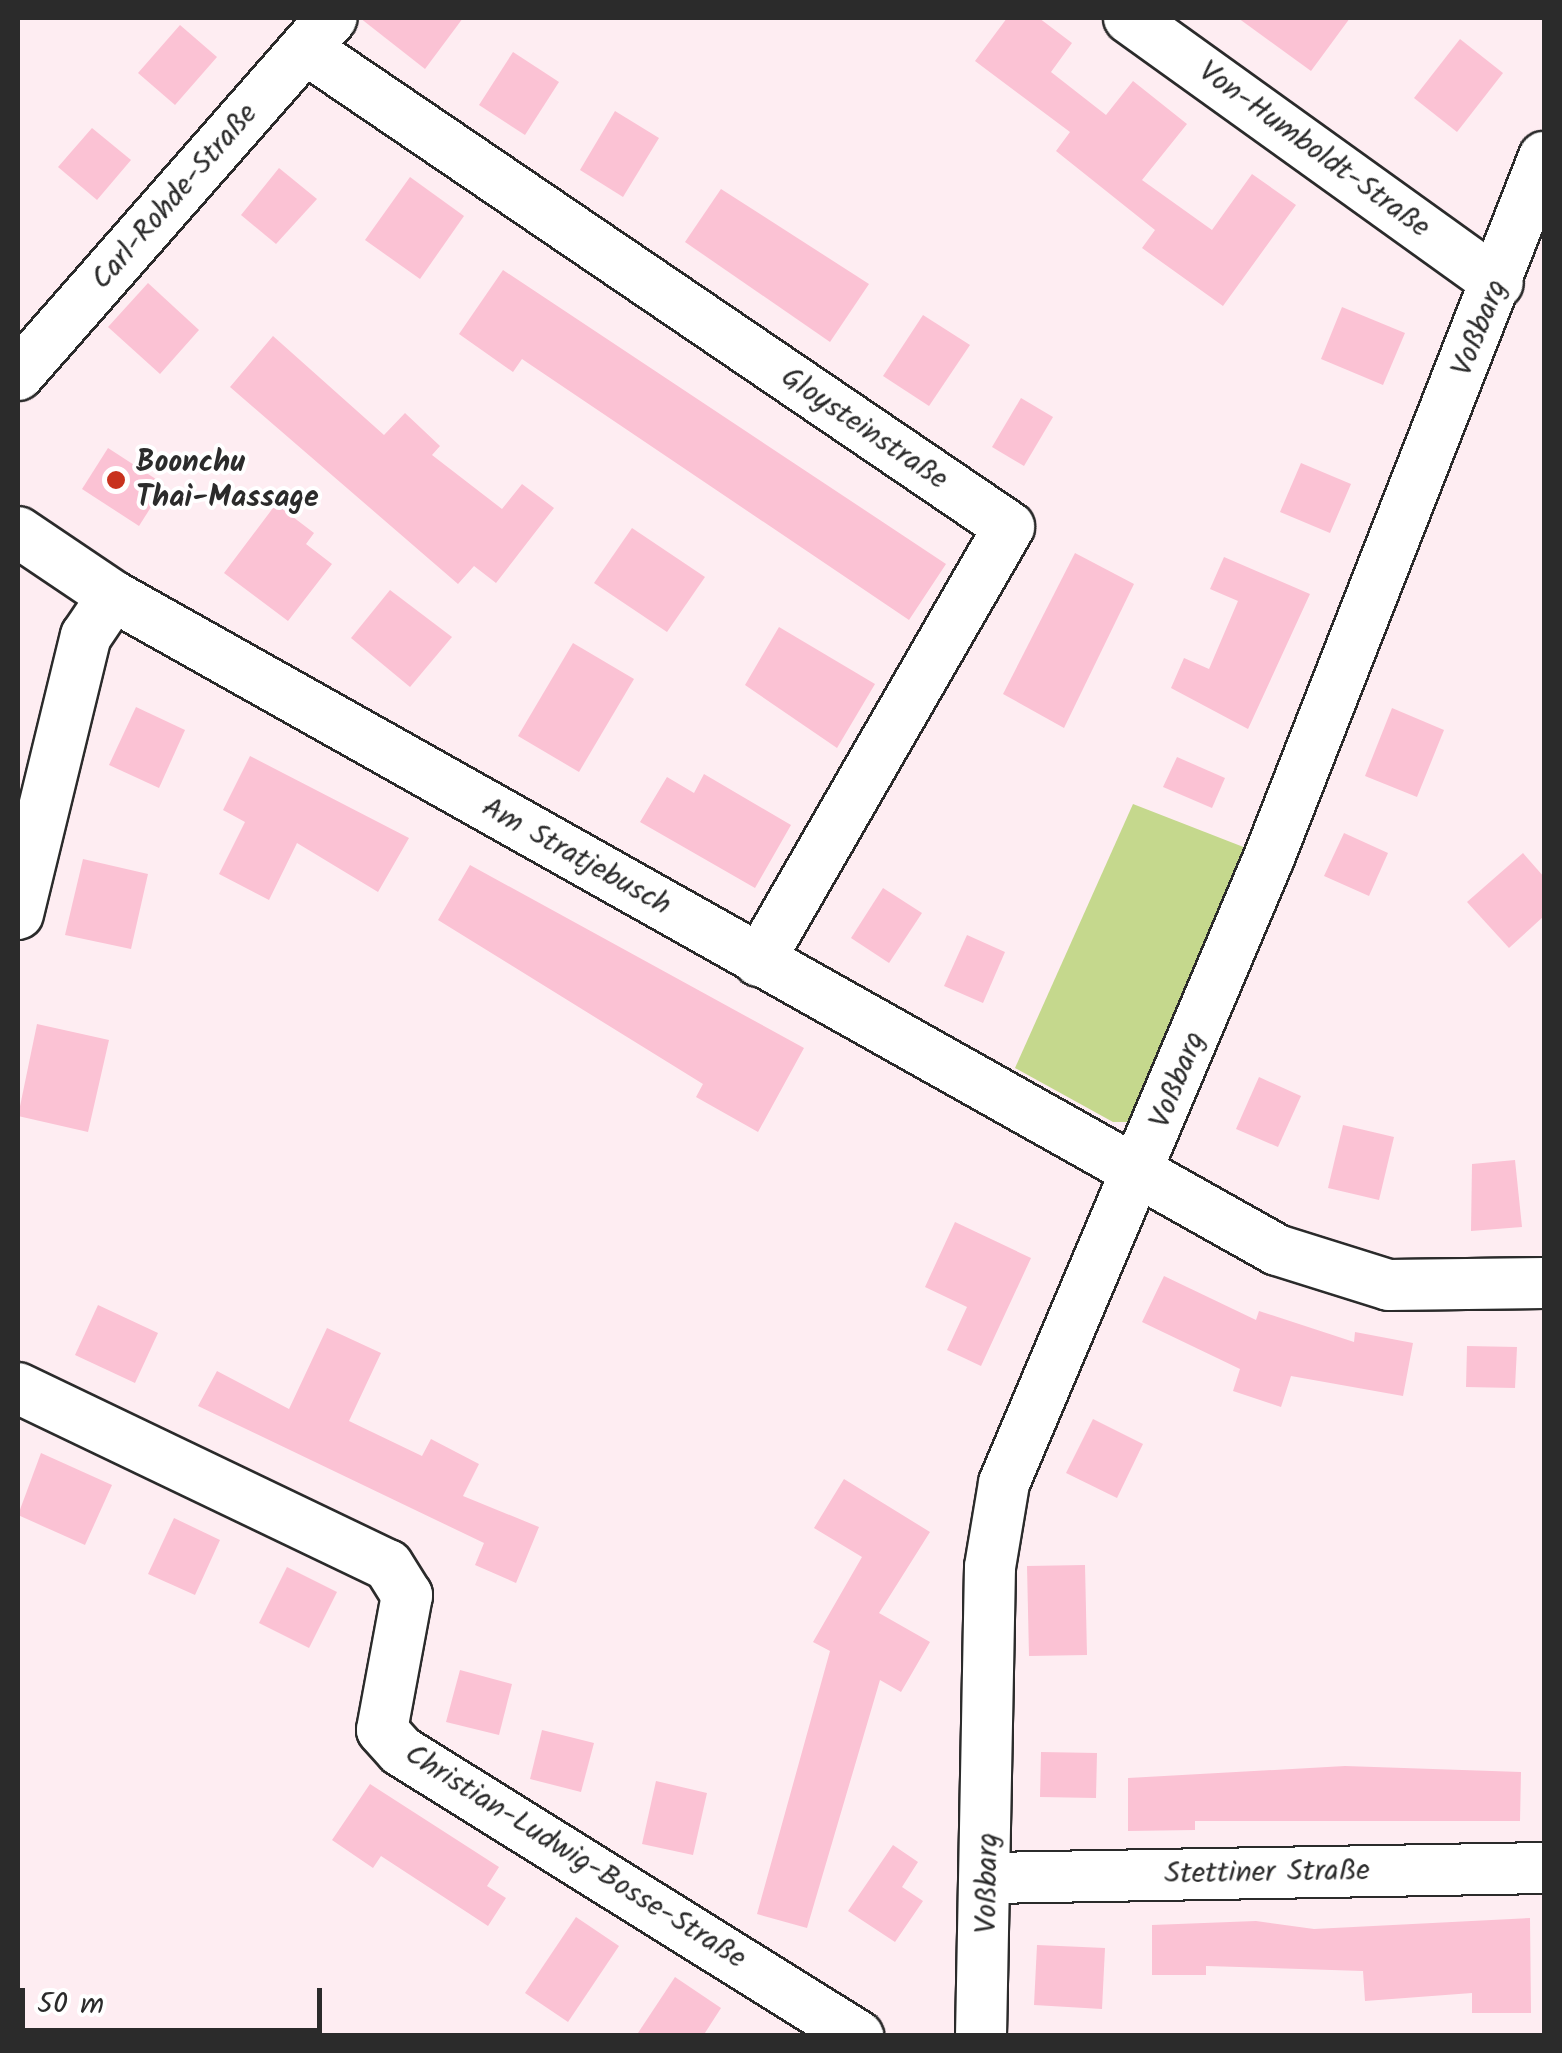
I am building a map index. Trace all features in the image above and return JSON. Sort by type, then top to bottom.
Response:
[{"type":"street","name":"Von-Humboldt-Straße","points":[[1129,18],[1498,283]]},
{"type":"street","name":"Carl-Rohde-Straße","points":[[18,375],[319,33]]},
{"type":"street","name":"Gloysteinstraße","points":[[319,33],[1009,527],[760,961]]},
{"type":"street","name":"Voßbarg","points":[[981,2036],[989,1878],[990,1567],[1004,1483],[1139,1176],[1498,283],[1544,157]]},
{"type":"street","name":"Am Stratjebusch","points":[[18,532],[113,596],[1139,1176],[1336,1274],[1406,1286],[1544,1284]]},
{"type":"street","points":[[18,914],[86,636],[113,596]]},
{"type":"street","name":"Christian-Ludwig-Bosse-Straße","points":[[18,1388],[166,1452],[388,1566],[408,1595],[382,1730],[401,1752],[858,2036]]},
{"type":"street","name":"Stettiner Straße","points":[[989,1878],[1544,1868]]},
{"type":"green space","points":[[1133,804],[1246,848],[1136,1122],[1113,1122],[1015,1068]]},
{"type":"building","points":[[360,18],[463,18],[425,69]]},
{"type":"building","points":[[1007,18],[1039,18],[1072,43],[1051,72],[1106,115],[1133,81],[1187,124],[1142,180],[1212,230],[1252,174],[1296,205],[1223,306],[1142,248],[1155,230],[1056,151],[1070,132],[975,61]]},
{"type":"building","points":[[1238,18],[1350,18],[1311,71]]},
{"type":"building","points":[[180,25],[217,57],[175,105],[138,73]]},
{"type":"building","points":[[1460,39],[1503,73],[1457,132],[1414,98]]},
{"type":"building","points":[[513,52],[559,82],[525,135],[479,105]]},
{"type":"building","points":[[615,111],[659,138],[623,197],[580,170]]},
{"type":"building","points":[[92,128],[131,160],[97,200],[58,167]]},
{"type":"building","points":[[279,168],[317,199],[276,244],[241,215]]},
{"type":"building","points":[[410,177],[464,216],[420,279],[365,240]]},
{"type":"building","points":[[721,189],[869,284],[830,342],[685,242]]},
{"type":"building","points":[[503,270],[946,564],[909,620],[522,359],[513,372],[459,334]]},
{"type":"building","points":[[148,283],[199,330],[160,374],[108,327]]},
{"type":"building","points":[[1342,307],[1405,333],[1383,385],[1321,359]]},
{"type":"building","points":[[923,315],[970,345],[929,406],[883,376]]},
{"type":"building","points":[[273,336],[384,435],[405,413],[440,446],[432,455],[502,509],[522,484],[554,508],[496,583],[474,566],[458,584],[230,387]]},
{"type":"building","points":[[1021,398],[1053,417],[1024,466],[992,447]]},
{"type":"building","points":[[108,448],[165,485],[139,526],[82,489]]},
{"type":"building","points":[[1301,463],[1351,484],[1330,533],[1280,512]]},
{"type":"building","points":[[276,504],[314,533],[306,544],[332,564],[288,621],[224,573]]},
{"type":"building","points":[[632,528],[705,577],[667,632],[594,583]]},
{"type":"building","points":[[1075,553],[1134,584],[1064,728],[1003,694]]},
{"type":"building","points":[[1224,557],[1310,594],[1248,729],[1171,688],[1184,658],[1209,669],[1238,601],[1210,589]]},
{"type":"building","points":[[390,590],[452,637],[410,687],[351,638]]},
{"type":"building","points":[[779,627],[875,684],[837,748],[745,685]]},
{"type":"building","points":[[573,643],[634,679],[579,772],[518,736]]},
{"type":"building","points":[[136,707],[185,730],[159,788],[109,765]]},
{"type":"building","points":[[1392,708],[1444,730],[1417,797],[1365,776]]},
{"type":"building","points":[[250,756],[409,838],[378,892],[297,843],[269,900],[219,874],[245,822],[223,810]]},
{"type":"building","points":[[1177,757],[1225,778],[1212,808],[1163,787]]},
{"type":"building","points":[[704,774],[791,825],[755,888],[640,822],[667,777],[694,793]]},
{"type":"building","points":[[1344,833],[1388,853],[1369,896],[1324,876]]},
{"type":"building","points":[[1523,853],[1544,877],[1544,916],[1509,948],[1467,902]]},
{"type":"building","points":[[83,859],[148,874],[131,949],[65,935]]},
{"type":"building","points":[[470,865],[804,1048],[758,1132],[696,1097],[703,1084],[438,920]]},
{"type":"building","points":[[883,888],[922,913],[889,963],[851,938]]},
{"type":"building","points":[[967,935],[1005,952],[983,1003],[944,986]]},
{"type":"building","points":[[37,1024],[109,1040],[88,1132],[18,1116]]},
{"type":"building","points":[[1259,1077],[1301,1096],[1278,1147],[1236,1129]]},
{"type":"building","points":[[1343,1125],[1394,1137],[1379,1200],[1328,1188]]},
{"type":"building","points":[[1515,1160],[1522,1227],[1471,1231],[1472,1164]]},
{"type":"building","points":[[955,1222],[1031,1258],[981,1366],[947,1350],[967,1307],[925,1287]]},
{"type":"building","points":[[1164,1276],[1256,1320],[1259,1311],[1354,1342],[1355,1332],[1413,1343],[1403,1396],[1291,1376],[1281,1407],[1233,1391],[1240,1369],[1142,1322]]},
{"type":"building","points":[[98,1305],[158,1333],[135,1383],[75,1355]]},
{"type":"building","points":[[327,1328],[381,1353],[349,1421],[422,1456],[431,1439],[479,1464],[463,1496],[539,1527],[516,1583],[475,1565],[484,1543],[198,1406],[217,1371],[289,1409]]},
{"type":"building","points":[[1467,1346],[1517,1347],[1515,1388],[1466,1387]]},
{"type":"building","points":[[1093,1419],[1143,1444],[1117,1498],[1066,1473]]},
{"type":"building","points":[[41,1453],[112,1485],[85,1545],[18,1515]]},
{"type":"building","points":[[844,1479],[930,1532],[879,1613],[930,1642],[901,1692],[880,1680],[807,1928],[757,1914],[830,1651],[813,1642],[862,1557],[814,1528]]},
{"type":"building","points":[[174,1518],[220,1540],[195,1595],[148,1574]]},
{"type":"building","points":[[1085,1565],[1087,1655],[1029,1656],[1027,1566]]},
{"type":"building","points":[[287,1567],[337,1592],[309,1648],[259,1623]]},
{"type":"building","points":[[460,1670],[512,1684],[499,1735],[446,1722]]},
{"type":"building","points":[[542,1730],[594,1743],[581,1792],[530,1779]]},
{"type":"building","points":[[1041,1752],[1097,1753],[1096,1798],[1040,1797]]},
{"type":"building","points":[[1345,1766],[1521,1772],[1520,1821],[1195,1821],[1195,1830],[1128,1831],[1128,1778]]},
{"type":"building","points":[[656,1781],[707,1793],[693,1855],[642,1844]]},
{"type":"building","points":[[370,1784],[499,1867],[487,1886],[506,1898],[488,1926],[381,1856],[373,1868],[332,1840]]},
{"type":"building","points":[[893,1845],[918,1862],[902,1887],[923,1901],[895,1942],[848,1911]]},
{"type":"building","points":[[576,1917],[619,1946],[568,2022],[525,1993]]},
{"type":"building","points":[[1530,1918],[1531,2013],[1472,2013],[1472,1993],[1365,2001],[1363,1971],[1206,1966],[1206,1975],[1152,1975],[1152,1925],[1256,1921],[1314,1929]]},
{"type":"building","points":[[1037,1945],[1105,1948],[1102,2009],[1034,2005]]},
{"type":"building","points":[[675,1977],[721,2008],[703,2036],[636,2036]]},
{"type":"place","name":"Boonchu Thai-Massage","points":[[116,480]]}]
